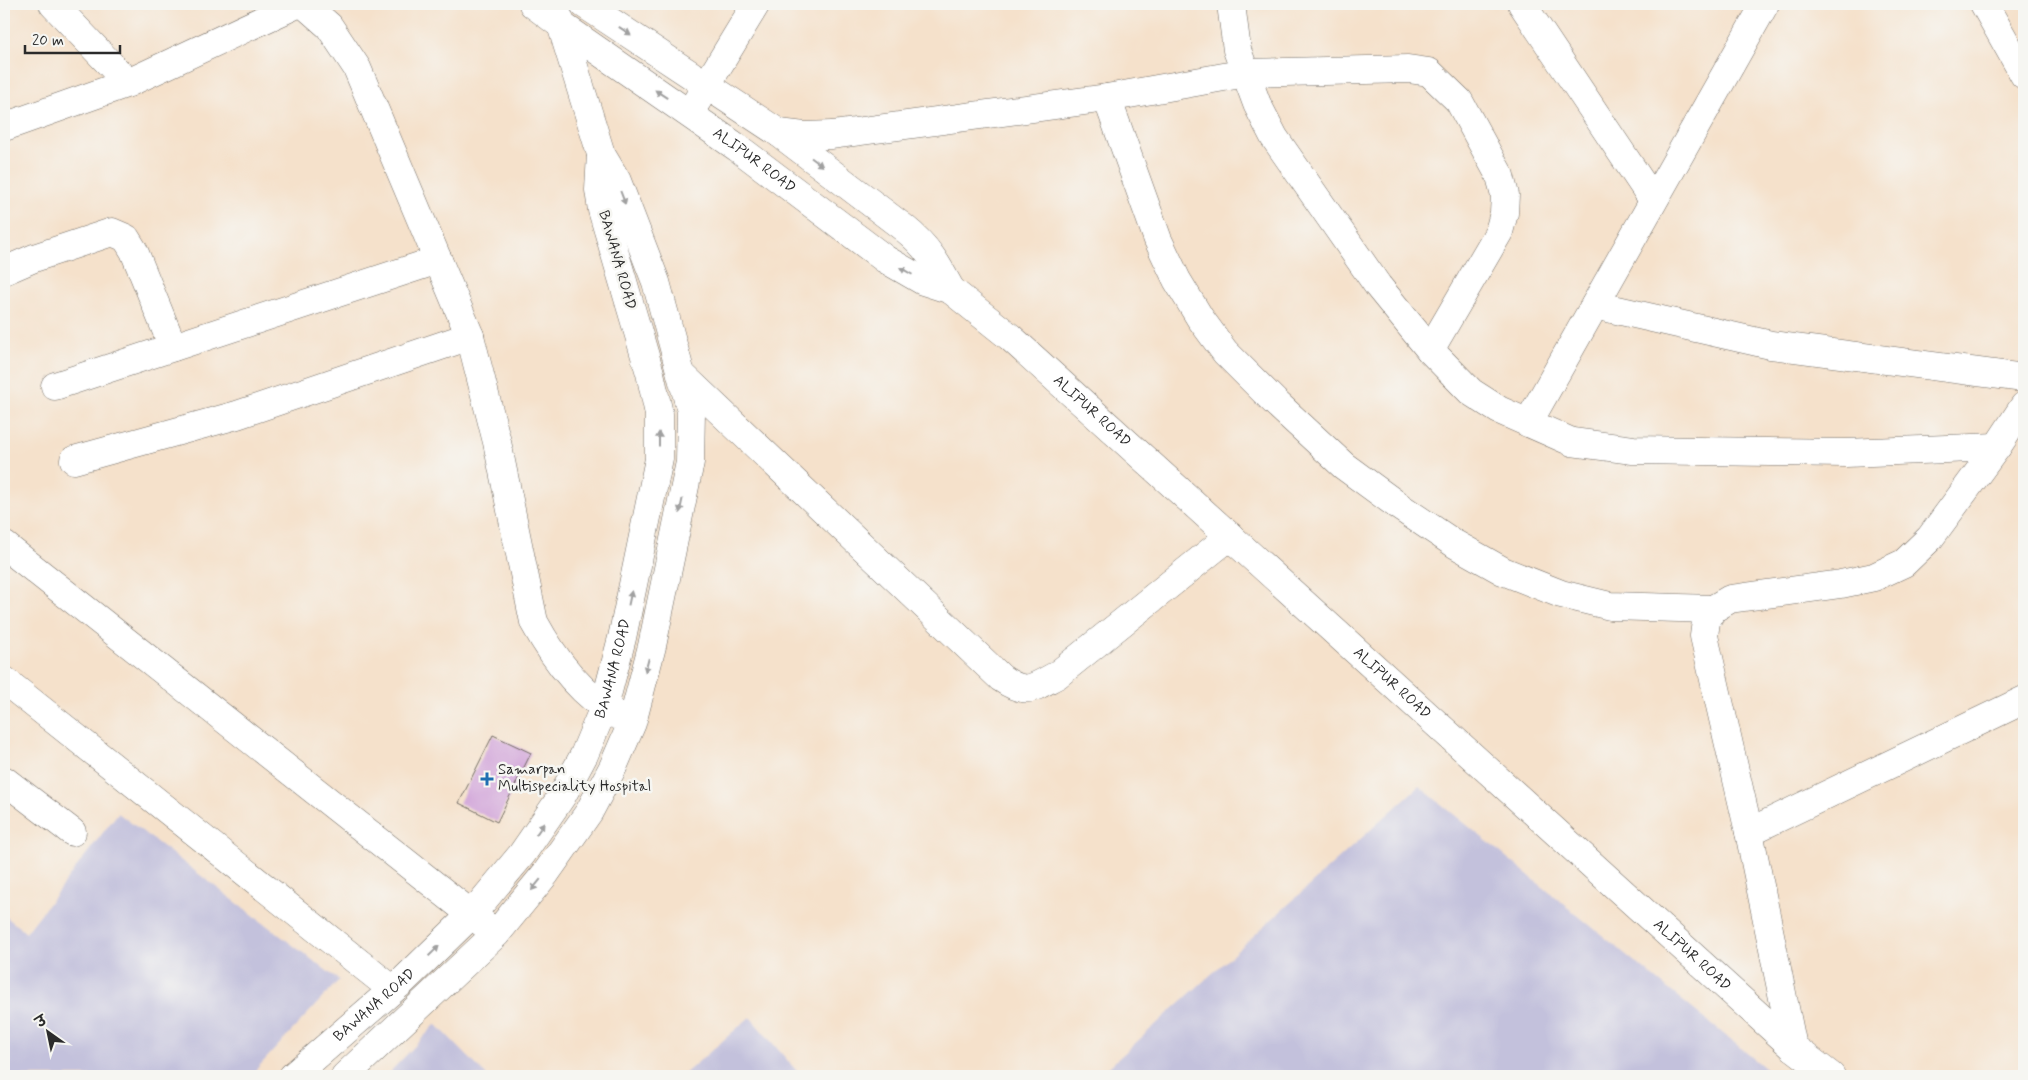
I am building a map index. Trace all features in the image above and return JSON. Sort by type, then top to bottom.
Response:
[{"type":"street","points":[[53,4],[128,83]]},
{"type":"street","points":[[4,127],[128,83],[297,4]]},
{"type":"street","points":[[304,4],[329,26],[357,68],[470,336],[497,442],[534,622],[549,649],[568,674],[604,707],[632,722]]},
{"type":"street","points":[[533,4],[558,15]]},
{"type":"street","name":"ALIPUR ROAD","points":[[584,4],[778,133],[921,241],[934,258],[951,290]]},
{"type":"street","points":[[689,112],[707,86],[756,4]]},
{"type":"street","points":[[1231,4],[1237,50],[1257,104],[1274,137],[1378,286],[1430,350],[1471,392],[1499,410],[1572,442],[1633,450],[1846,452],[1998,447]]},
{"type":"street","points":[[1522,4],[1653,200]]},
{"type":"street","points":[[1528,423],[1765,4]]},
{"type":"street","points":[[1984,4],[2024,75]]},
{"type":"street","name":"ALIPUR ROAD","points":[[558,15],[885,259],[923,281],[951,290],[1010,337],[1793,1047],[1831,1076]]},
{"type":"street","name":"BAWANA ROAD","points":[[345,1076],[496,934],[546,872],[589,812],[613,767],[632,722],[652,646],[690,462],[691,410],[656,282],[617,181],[601,154],[558,15]]},
{"type":"street","points":[[778,133],[804,136],[832,135],[1107,98],[1246,73],[1408,70],[1429,72],[1460,100],[1500,176],[1505,195],[1504,212],[1499,232],[1430,350]]},
{"type":"street","points":[[1107,98],[1158,240],[1176,280],[1200,318],[1225,352],[1275,402],[1344,466],[1455,544],[1503,571],[1561,594],[1610,606],[1713,609]]},
{"type":"street","name":"BAWANA ROAD","points":[[293,1076],[392,989],[472,914],[522,854],[562,796],[584,755],[604,707],[622,638],[659,459],[659,414],[650,373],[602,210],[599,190],[601,154]]},
{"type":"street","points":[[4,271],[34,258],[112,232],[126,238],[134,251],[173,347]]},
{"type":"street","points":[[55,386],[438,260]]},
{"type":"street","points":[[1595,305],[1771,345],[2024,378]]},
{"type":"street","points":[[74,460],[237,415],[470,336]]},
{"type":"street","points":[[682,375],[1001,678],[1015,688],[1031,688],[1057,675],[1230,536]]},
{"type":"street","points":[[1793,1047],[1749,832],[1704,636],[1706,620],[1713,609],[1730,599],[1841,584],[1874,577],[1904,563],[1930,538],[1998,447],[2024,406]]},
{"type":"street","points":[[4,545],[496,934]]},
{"type":"street","points":[[4,680],[392,989]]},
{"type":"street","points":[[1749,832],[2024,700]]},
{"type":"street","points":[[4,780],[72,832]]},
{"type":"shaded area","points":[[1419,786],[1775,1076],[1099,1076]]},
{"type":"shaded area","points":[[118,813],[339,980],[250,1076],[4,1076],[4,915],[26,933]]},
{"type":"shaded area","points":[[750,1017],[801,1076],[682,1076]]},
{"type":"shaded area","points":[[436,1024],[487,1076],[386,1076]]},
{"type":"building","points":[[493,735],[531,753],[497,822],[459,803]]},
{"type":"place","name":"Samarpan Multispeciality Hospital","points":[[487,779]]}]
